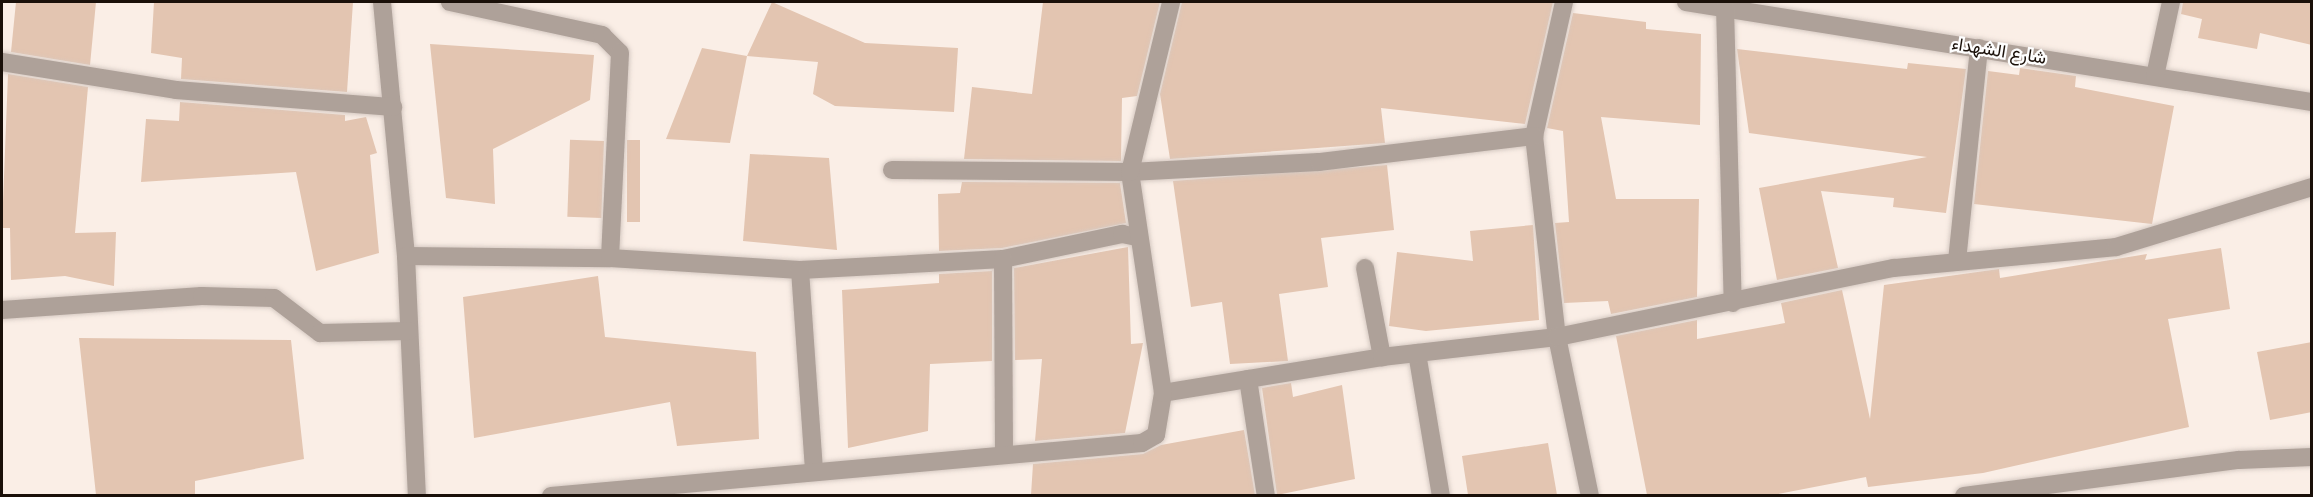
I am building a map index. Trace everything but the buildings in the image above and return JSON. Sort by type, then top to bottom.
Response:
[{"type":"street","points":[[382,2],[406,256],[417,495]]},
{"type":"street","points":[[450,2],[602,35],[620,53],[610,258]]},
{"type":"street","points":[[551,495],[814,470],[1142,443],[1156,435],[1163,393],[1130,172],[1171,2]]},
{"type":"street","points":[[1564,2],[1534,136],[1557,337],[1590,495]]},
{"type":"street","name":"شارع الشهداء","points":[[1686,2],[2312,102]]},
{"type":"street","points":[[2155,76],[2171,2]]},
{"type":"street","points":[[1725,8],[1733,303]]},
{"type":"street","points":[[1957,261],[1979,48]]},
{"type":"street","points":[[2,62],[176,90],[393,107]]},
{"type":"street","points":[[892,170],[1130,172],[1319,162],[1534,136]]},
{"type":"street","points":[[1163,393],[1382,357],[1557,337],[1957,261],[2043,258],[2116,247],[2312,187]]},
{"type":"street","points":[[406,256],[610,258],[800,270],[1003,259],[1122,234],[1138,237]]},
{"type":"street","points":[[1003,259],[1004,455]]},
{"type":"street","points":[[1365,268],[1382,357]]},
{"type":"street","points":[[800,270],[814,470]]},
{"type":"street","points":[[2,310],[202,296],[274,298],[320,333],[409,331]]},
{"type":"street","points":[[1417,353],[1441,495]]},
{"type":"street","points":[[1248,379],[1266,495]]},
{"type":"street","points":[[1964,495],[2239,460],[2312,457]]}]
